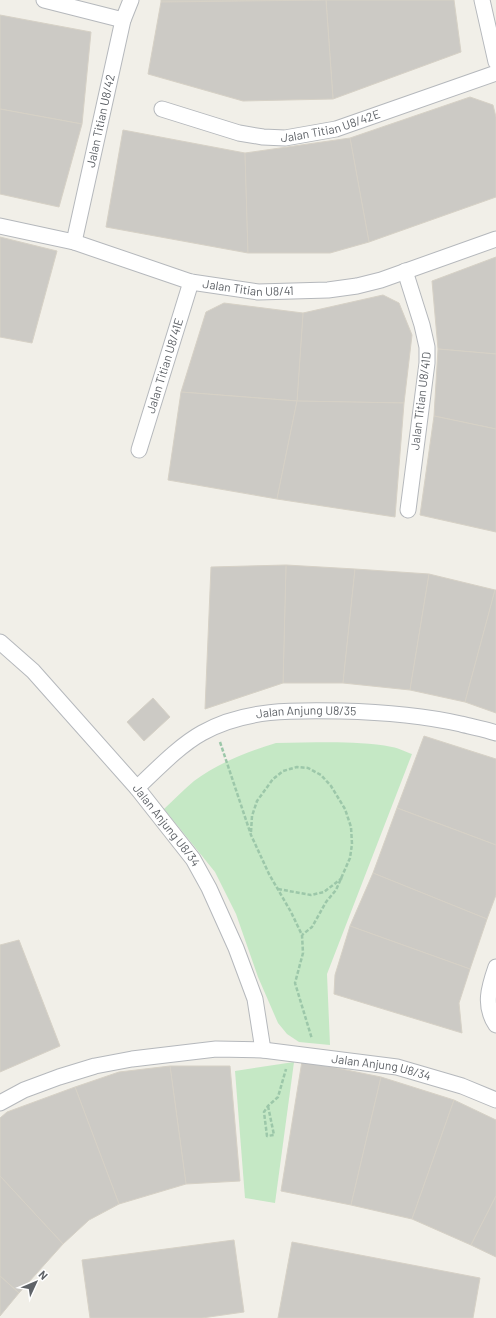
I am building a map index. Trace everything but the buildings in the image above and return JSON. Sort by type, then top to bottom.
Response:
[{"type":"street","points":[[44,0],[123,20]]},
{"type":"street","name":"Jalan Titian U8/42","points":[[74,242],[123,20],[130,0]]},
{"type":"street","points":[[482,0],[496,62]]},
{"type":"street","name":"Jalan Titian U8/42E","points":[[162,109],[239,133],[263,137],[285,138],[336,129],[496,73]]},
{"type":"street","name":"Jalan Titian U8/41","points":[[0,226],[74,242],[190,282],[258,292],[307,291],[357,286],[381,280],[496,239]]},
{"type":"street","name":"Jalan Titian U8/41D","points":[[405,271],[427,346],[427,363],[408,510]]},
{"type":"street","name":"Jalan Titian U8/41E","points":[[139,450],[190,282]]},
{"type":"street","name":"Jalan Anjung U8/34","points":[[0,642],[33,671],[137,788],[193,860],[209,888],[236,948],[255,999],[263,1050]]},
{"type":"street","name":"Jalan Anjung U8/35","points":[[137,788],[182,747],[201,733],[229,721],[254,714],[286,711],[373,712],[432,718],[496,733]]},
{"type":"street","points":[[496,967],[490,984],[488,999],[489,1011],[496,1025]]},
{"type":"street","name":"Jalan Anjung U8/34","points":[[0,1103],[24,1090],[95,1066],[125,1060],[216,1049],[263,1050],[396,1067],[462,1086],[496,1100]]},
{"type":"path","points":[[215,727],[251,835],[302,935],[303,953],[295,983],[310,1027],[314,1057]]},
{"type":"path","points":[[251,835],[252,816],[257,801],[262,792],[273,779],[283,771],[296,768],[308,768],[321,775],[331,786],[345,809],[351,827],[352,844],[350,858],[336,890],[326,902],[312,928],[302,935]]},
{"type":"path","points":[[278,889],[311,895],[324,892],[342,877]]},
{"type":"path","points":[[268,1106],[274,1135],[267,1136],[264,1112],[268,1106],[278,1097],[290,1053]]},
{"type":"green space","points":[[276,743],[363,743],[400,749],[412,754],[327,974],[330,1045],[299,1042],[287,1034],[278,1023],[258,977],[236,914],[215,872],[164,809],[194,781],[223,763],[254,750]]},
{"type":"green space","points":[[294,1062],[275,1203],[245,1198],[235,1071]]}]
